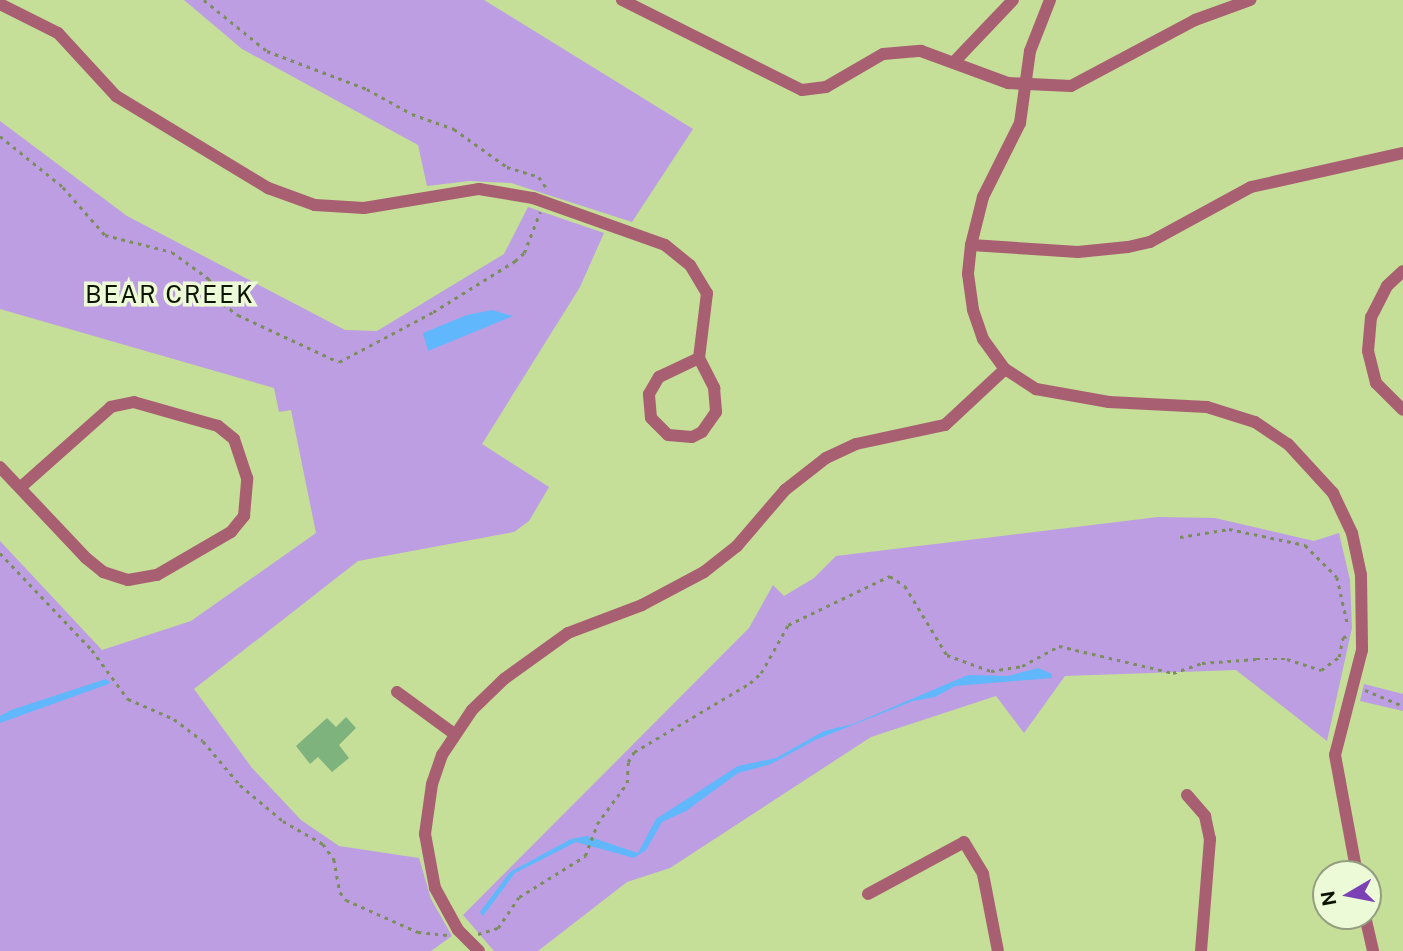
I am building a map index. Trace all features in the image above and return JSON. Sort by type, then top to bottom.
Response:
[{"type":"street","points":[[622,0],[802,90],[826,87],[883,54],[921,51],[1027,86],[1071,86],[1195,20],[1250,0]]},
{"type":"street","points":[[955,61],[1013,0]]},
{"type":"street","points":[[1049,0],[1030,51],[1020,123],[984,197],[971,245],[968,274],[973,310],[983,339],[1005,369],[1036,390],[1062,396],[1207,407],[1255,422],[1289,444],[1333,493],[1352,533],[1361,575],[1360,660],[1335,755],[1354,860]]},
{"type":"street","points":[[0,4],[58,33],[116,96],[268,188],[315,205],[364,208],[479,189],[533,198],[665,245],[690,265],[707,293],[699,358],[714,388],[716,412],[702,432],[692,437],[668,435],[651,418],[649,394],[659,377],[699,358]]},
{"type":"street","points":[[971,245],[1041,251],[1128,247],[1150,242],[1251,187],[1403,153]]},
{"type":"street","points":[[1403,271],[1387,286],[1371,317],[1367,351],[1376,383],[1403,410]]},
{"type":"street","points":[[479,951],[461,934],[435,888],[425,834],[432,784],[453,733],[503,679],[568,633],[642,605],[704,572],[737,547],[785,490],[826,458],[856,444],[945,425],[1005,369]]},
{"type":"street","points":[[0,467],[86,558],[103,572],[128,580],[156,575],[231,532],[244,516],[247,499],[245,467],[234,439],[218,426],[134,402],[111,407],[21,487]]},
{"type":"street","points":[[397,692],[453,733]]},
{"type":"street","points":[[1188,795],[1205,816],[1210,838],[1201,951]]},
{"type":"street","points":[[868,894],[964,842],[983,874],[998,951]]},
{"type":"street","points":[[1369,930],[1373,951]]},
{"type":"path","points":[[0,553],[92,650],[128,699],[174,719],[203,741],[240,785],[283,821],[323,844],[334,859],[340,892],[346,900],[418,932],[461,934],[499,928],[519,897],[576,863],[627,783],[628,762],[634,752],[750,683],[761,673],[789,625],[890,576],[905,586],[926,627],[947,655],[991,671],[1022,666],[1059,646],[1172,673],[1202,663],[1287,659],[1321,670],[1339,657],[1343,637],[1355,636],[1337,577],[1305,545],[1229,528],[1180,537]]},
{"type":"path","points":[[1360,660],[1369,695],[1403,706]]},
{"type":"shaded area","points":[[184,0],[484,0],[693,129],[632,222],[511,183],[469,181],[427,186],[418,145],[242,49]]},
{"type":"shaded area","points":[[0,121],[127,216],[345,330],[377,331],[504,254],[528,207],[604,233],[580,287],[482,444],[549,487],[529,521],[514,532],[358,561],[194,689],[252,768],[301,820],[339,846],[419,858],[431,899],[452,936],[431,951],[0,951],[0,541],[102,650],[191,621],[316,533],[291,410],[279,412],[274,388],[0,309]]},
{"type":"shaded area","points":[[1158,517],[1215,518],[1314,541],[1339,533],[1350,580],[1352,628],[1327,741],[1236,670],[1065,676],[1024,733],[996,696],[871,737],[670,868],[627,882],[538,951],[494,951],[463,915],[749,628],[773,585],[784,596],[814,578],[836,556]]},
{"type":"shaded area","points":[[1364,684],[1403,694],[1403,711],[1360,701]]},
{"type":"water","points":[[492,310],[513,316],[428,351],[423,333],[467,315]]},
{"type":"water","points":[[1038,668],[1052,674],[1052,678],[955,686],[935,697],[913,701],[815,740],[771,764],[738,773],[686,811],[662,822],[646,850],[634,858],[576,842],[515,873],[483,916],[480,912],[510,872],[571,839],[587,836],[638,853],[656,819],[738,766],[776,758],[824,731],[853,724],[968,675],[1008,676]]},
{"type":"water","points":[[106,679],[111,683],[0,723],[0,716],[11,710]]},
{"type":"building","points":[[346,717],[356,728],[339,745],[349,758],[332,772],[318,757],[310,764],[296,746],[327,718],[336,727]]},
{"type":"district","name":"BEAR CREEK","points":[[170,295]]}]
